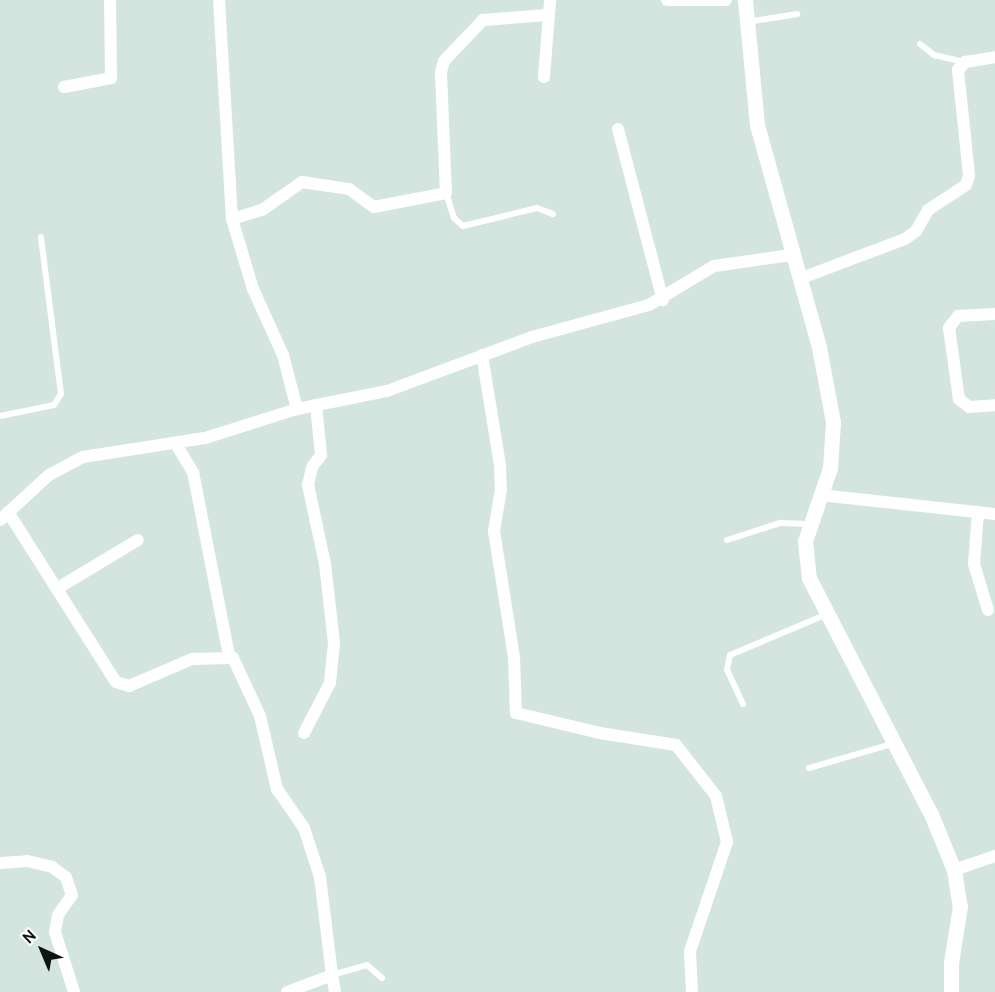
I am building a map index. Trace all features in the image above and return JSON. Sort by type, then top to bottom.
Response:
[{"type":"street","points":[[64,87],[111,78],[110,0]]},
{"type":"street","points":[[219,0],[232,219],[253,289],[283,355],[297,409]]},
{"type":"street","points":[[544,76],[547,15],[550,0]]},
{"type":"street","points":[[667,0],[726,0]]},
{"type":"street","points":[[745,0],[757,125],[790,255],[819,347],[833,422],[831,460],[808,524],[805,541],[809,578],[825,615],[931,814],[954,870],[960,906],[951,963],[951,992]]},
{"type":"street","points":[[232,219],[262,210],[302,182],[350,189],[374,207],[446,193],[441,72],[444,61],[483,20],[547,15]]},
{"type":"street","points":[[799,279],[905,239],[916,231],[928,210],[966,185],[969,174],[957,74],[965,62],[995,57]]},
{"type":"street","points":[[618,129],[663,300]]},
{"type":"street","points":[[229,655],[192,659],[137,684],[124,685],[111,676],[58,588],[4,516],[49,475],[83,456],[149,444],[176,444],[297,409],[387,391],[482,355],[663,300],[714,266],[790,255]]},
{"type":"street","points":[[995,314],[958,316],[949,328],[958,399],[969,407],[995,405]]},
{"type":"street","points":[[482,355],[500,465],[501,489],[494,531],[514,657],[516,713],[600,733],[676,746],[716,796],[727,842],[690,951],[692,992]]},
{"type":"street","points":[[304,733],[330,683],[334,643],[325,564],[308,485],[312,466],[321,455],[316,405]]},
{"type":"street","points":[[176,444],[193,472],[229,655],[257,708],[276,789],[304,828],[320,877],[335,992]]},
{"type":"street","points":[[820,495],[995,514]]},
{"type":"street","points":[[978,512],[974,564],[988,610]]},
{"type":"street","points":[[58,588],[138,540]]},
{"type":"street","points":[[954,870],[995,856]]},
{"type":"street","points":[[0,862],[27,861],[52,867],[66,877],[72,895],[58,915],[55,932],[74,992]]},
{"type":"street","points":[[287,992],[332,975]]},
{"type":"lane","points":[[746,22],[797,14]]},
{"type":"lane","points":[[920,44],[934,55],[965,62]]},
{"type":"lane","points":[[446,193],[454,218],[463,226],[537,208],[554,214]]},
{"type":"lane","points":[[0,416],[54,405],[61,394],[41,237]]},
{"type":"lane","points":[[727,540],[762,527],[808,524]]},
{"type":"lane","points":[[743,704],[727,670],[730,655],[825,615]]},
{"type":"lane","points":[[809,768],[892,744]]},
{"type":"lane","points":[[332,975],[367,965],[376,968],[382,978]]}]
